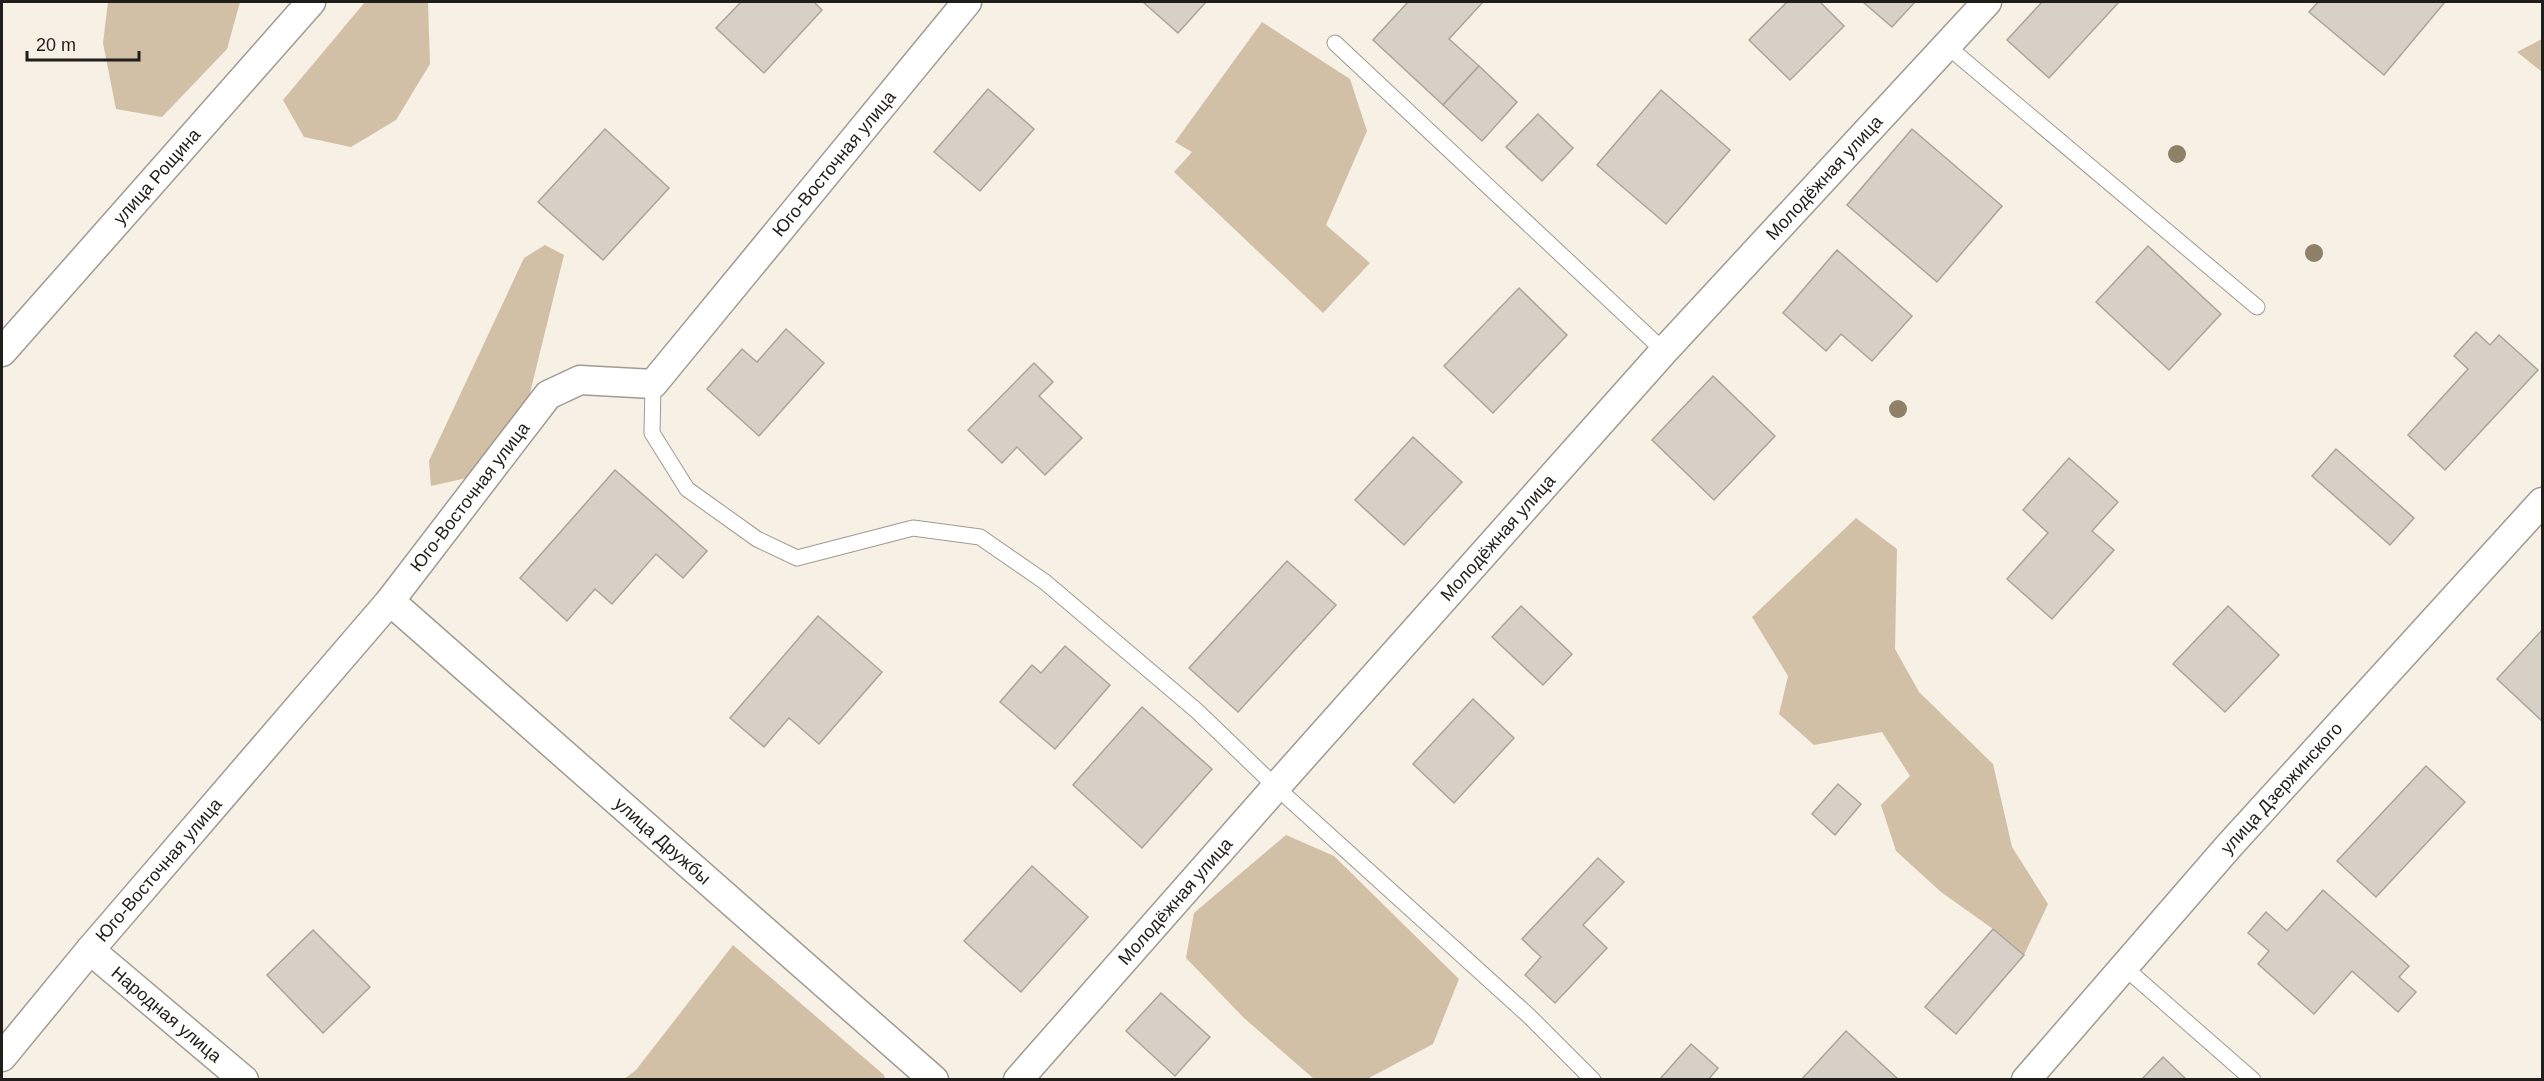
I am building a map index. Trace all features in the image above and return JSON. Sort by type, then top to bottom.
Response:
[{"type":"street","name":"улица Рощина","points":[[2,352],[311,2]]},
{"type":"street","name":"Юго-Восточная улица","points":[[2,1057],[90,950],[390,601],[548,395],[580,380],[653,384],[967,2]]},
{"type":"street","name":"Молодёжная улица","points":[[1018,1080],[1276,786],[1664,351],[1987,2]]},
{"type":"street","name":"улица Дзержинского","points":[[2026,1080],[2236,838],[2542,502]]},
{"type":"street","name":"улица Дружбы","points":[[390,601],[934,1080]]},
{"type":"street","name":"Народная улица","points":[[90,950],[244,1080]]},
{"type":"lane","points":[[1335,43],[1664,351]]},
{"type":"lane","points":[[1947,46],[2257,307]]},
{"type":"lane","points":[[653,384],[652,433],[687,489],[757,538],[797,558],[913,528],[980,537],[1045,582],[1197,711],[1529,1016],[1593,1080]]},
{"type":"lane","points":[[2124,967],[2253,1080]]},
{"type":"shaded area","points":[[108,2],[240,2],[227,49],[162,117],[116,109],[103,43]]},
{"type":"shaded area","points":[[365,2],[428,2],[430,64],[396,120],[351,147],[304,137],[283,100]]},
{"type":"shaded area","points":[[1262,22],[1350,79],[1367,131],[1326,225],[1370,263],[1323,313],[1174,172],[1192,152],[1175,142]]},
{"type":"shaded area","points":[[2542,39],[2542,72],[2517,52]]},
{"type":"shaded area","points":[[545,245],[564,255],[529,397],[471,477],[431,486],[429,461],[524,258]]},
{"type":"shaded area","points":[[1856,518],[1897,549],[1895,649],[1919,692],[1993,764],[2012,847],[2048,904],[2024,955],[1993,929],[1941,892],[1896,851],[1881,805],[1910,776],[1882,732],[1814,745],[1779,714],[1788,676],[1752,617]]},
{"type":"shaded area","points":[[1286,835],[1334,856],[1459,979],[1433,1044],[1367,1079],[1314,1079],[1244,1018],[1186,958],[1194,913]]},
{"type":"shaded area","points":[[733,945],[884,1075],[885,1079],[624,1079],[636,1070]]},
{"type":"building","points":[[741,2],[814,2],[822,10],[764,73],[716,28]]},
{"type":"building","points":[[1143,2],[1206,2],[1178,33]]},
{"type":"building","points":[[1408,2],[1483,2],[1449,39],[1479,66],[1443,105],[1373,40]]},
{"type":"building","points":[[1787,2],[1820,2],[1844,26],[1790,80],[1749,40]]},
{"type":"building","points":[[1863,2],[1915,2],[1892,27]]},
{"type":"building","points":[[2042,2],[2119,2],[2049,78],[2007,40]]},
{"type":"building","points":[[2318,2],[2445,2],[2384,75],[2309,12]]},
{"type":"building","points":[[1479,66],[1517,102],[1482,141],[1443,105]]},
{"type":"building","points":[[988,89],[1034,129],[980,191],[934,152]]},
{"type":"building","points":[[1661,90],[1730,150],[1666,224],[1597,165]]},
{"type":"building","points":[[1538,114],[1573,148],[1542,181],[1506,147]]},
{"type":"building","points":[[605,129],[669,188],[603,260],[538,202]]},
{"type":"building","points":[[1912,129],[2002,206],[1937,282],[1847,205]]},
{"type":"building","points":[[2148,246],[2221,314],[2169,370],[2096,302]]},
{"type":"building","points":[[1837,250],[1912,316],[1872,361],[1841,334],[1826,351],[1783,313]]},
{"type":"building","points":[[1519,288],[1567,335],[1493,413],[1444,366]]},
{"type":"building","points":[[786,329],[824,363],[759,436],[707,389],[742,349],[757,362]]},
{"type":"building","points":[[2476,332],[2490,345],[2499,335],[2538,370],[2445,470],[2408,435],[2468,369],[2454,356]]},
{"type":"building","points":[[1034,363],[1053,382],[1039,396],[1082,438],[1045,475],[1017,447],[1002,463],[968,430]]},
{"type":"building","points":[[1713,376],[1775,436],[1714,500],[1652,440]]},
{"type":"building","points":[[1413,437],[1462,482],[1404,545],[1355,500]]},
{"type":"building","points":[[2336,449],[2414,518],[2390,545],[2312,476]]},
{"type":"building","points":[[2069,458],[2118,502],[2092,531],[2114,550],[2052,619],[2007,579],[2048,533],[2023,510]]},
{"type":"building","points":[[615,470],[707,551],[683,578],[656,554],[612,604],[595,589],[567,621],[520,578]]},
{"type":"building","points":[[1287,561],[1336,605],[1238,712],[1189,668]]},
{"type":"building","points":[[1521,606],[1572,654],[1543,685],[1492,637]]},
{"type":"building","points":[[2228,606],[2279,655],[2225,712],[2173,664]]},
{"type":"building","points":[[818,616],[882,672],[819,744],[789,718],[764,747],[730,718]]},
{"type":"building","points":[[2542,630],[2542,721],[2497,679]]},
{"type":"building","points":[[1065,646],[1110,685],[1055,749],[1000,702],[1032,665],[1041,673]]},
{"type":"building","points":[[1473,699],[1514,738],[1454,803],[1413,764]]},
{"type":"building","points":[[1142,707],[1212,769],[1142,848],[1073,785]]},
{"type":"building","points":[[2426,766],[2465,802],[2376,897],[2337,861]]},
{"type":"building","points":[[1838,784],[1861,804],[1835,835],[1812,814]]},
{"type":"building","points":[[1598,858],[1624,882],[1583,925],[1607,948],[1555,1003],[1525,975],[1541,957],[1522,939]]},
{"type":"building","points":[[1032,866],[1088,917],[1021,992],[964,941]]},
{"type":"building","points":[[2323,890],[2409,966],[2399,977],[2416,992],[2398,1012],[2352,971],[2314,1014],[2258,964],[2269,951],[2248,933],[2266,912],[2287,931]]},
{"type":"building","points":[[1993,929],[2024,955],[1956,1034],[1925,1007]]},
{"type":"building","points":[[313,930],[370,987],[323,1033],[267,975]]},
{"type":"building","points":[[1161,993],[1210,1037],[1175,1076],[1126,1031]]},
{"type":"building","points":[[1846,1031],[1899,1080],[1801,1080]]},
{"type":"building","points":[[1691,1044],[1718,1068],[1708,1080],[1659,1080]]},
{"type":"building","points":[[2163,1057],[2187,1080],[2141,1080]]}]
